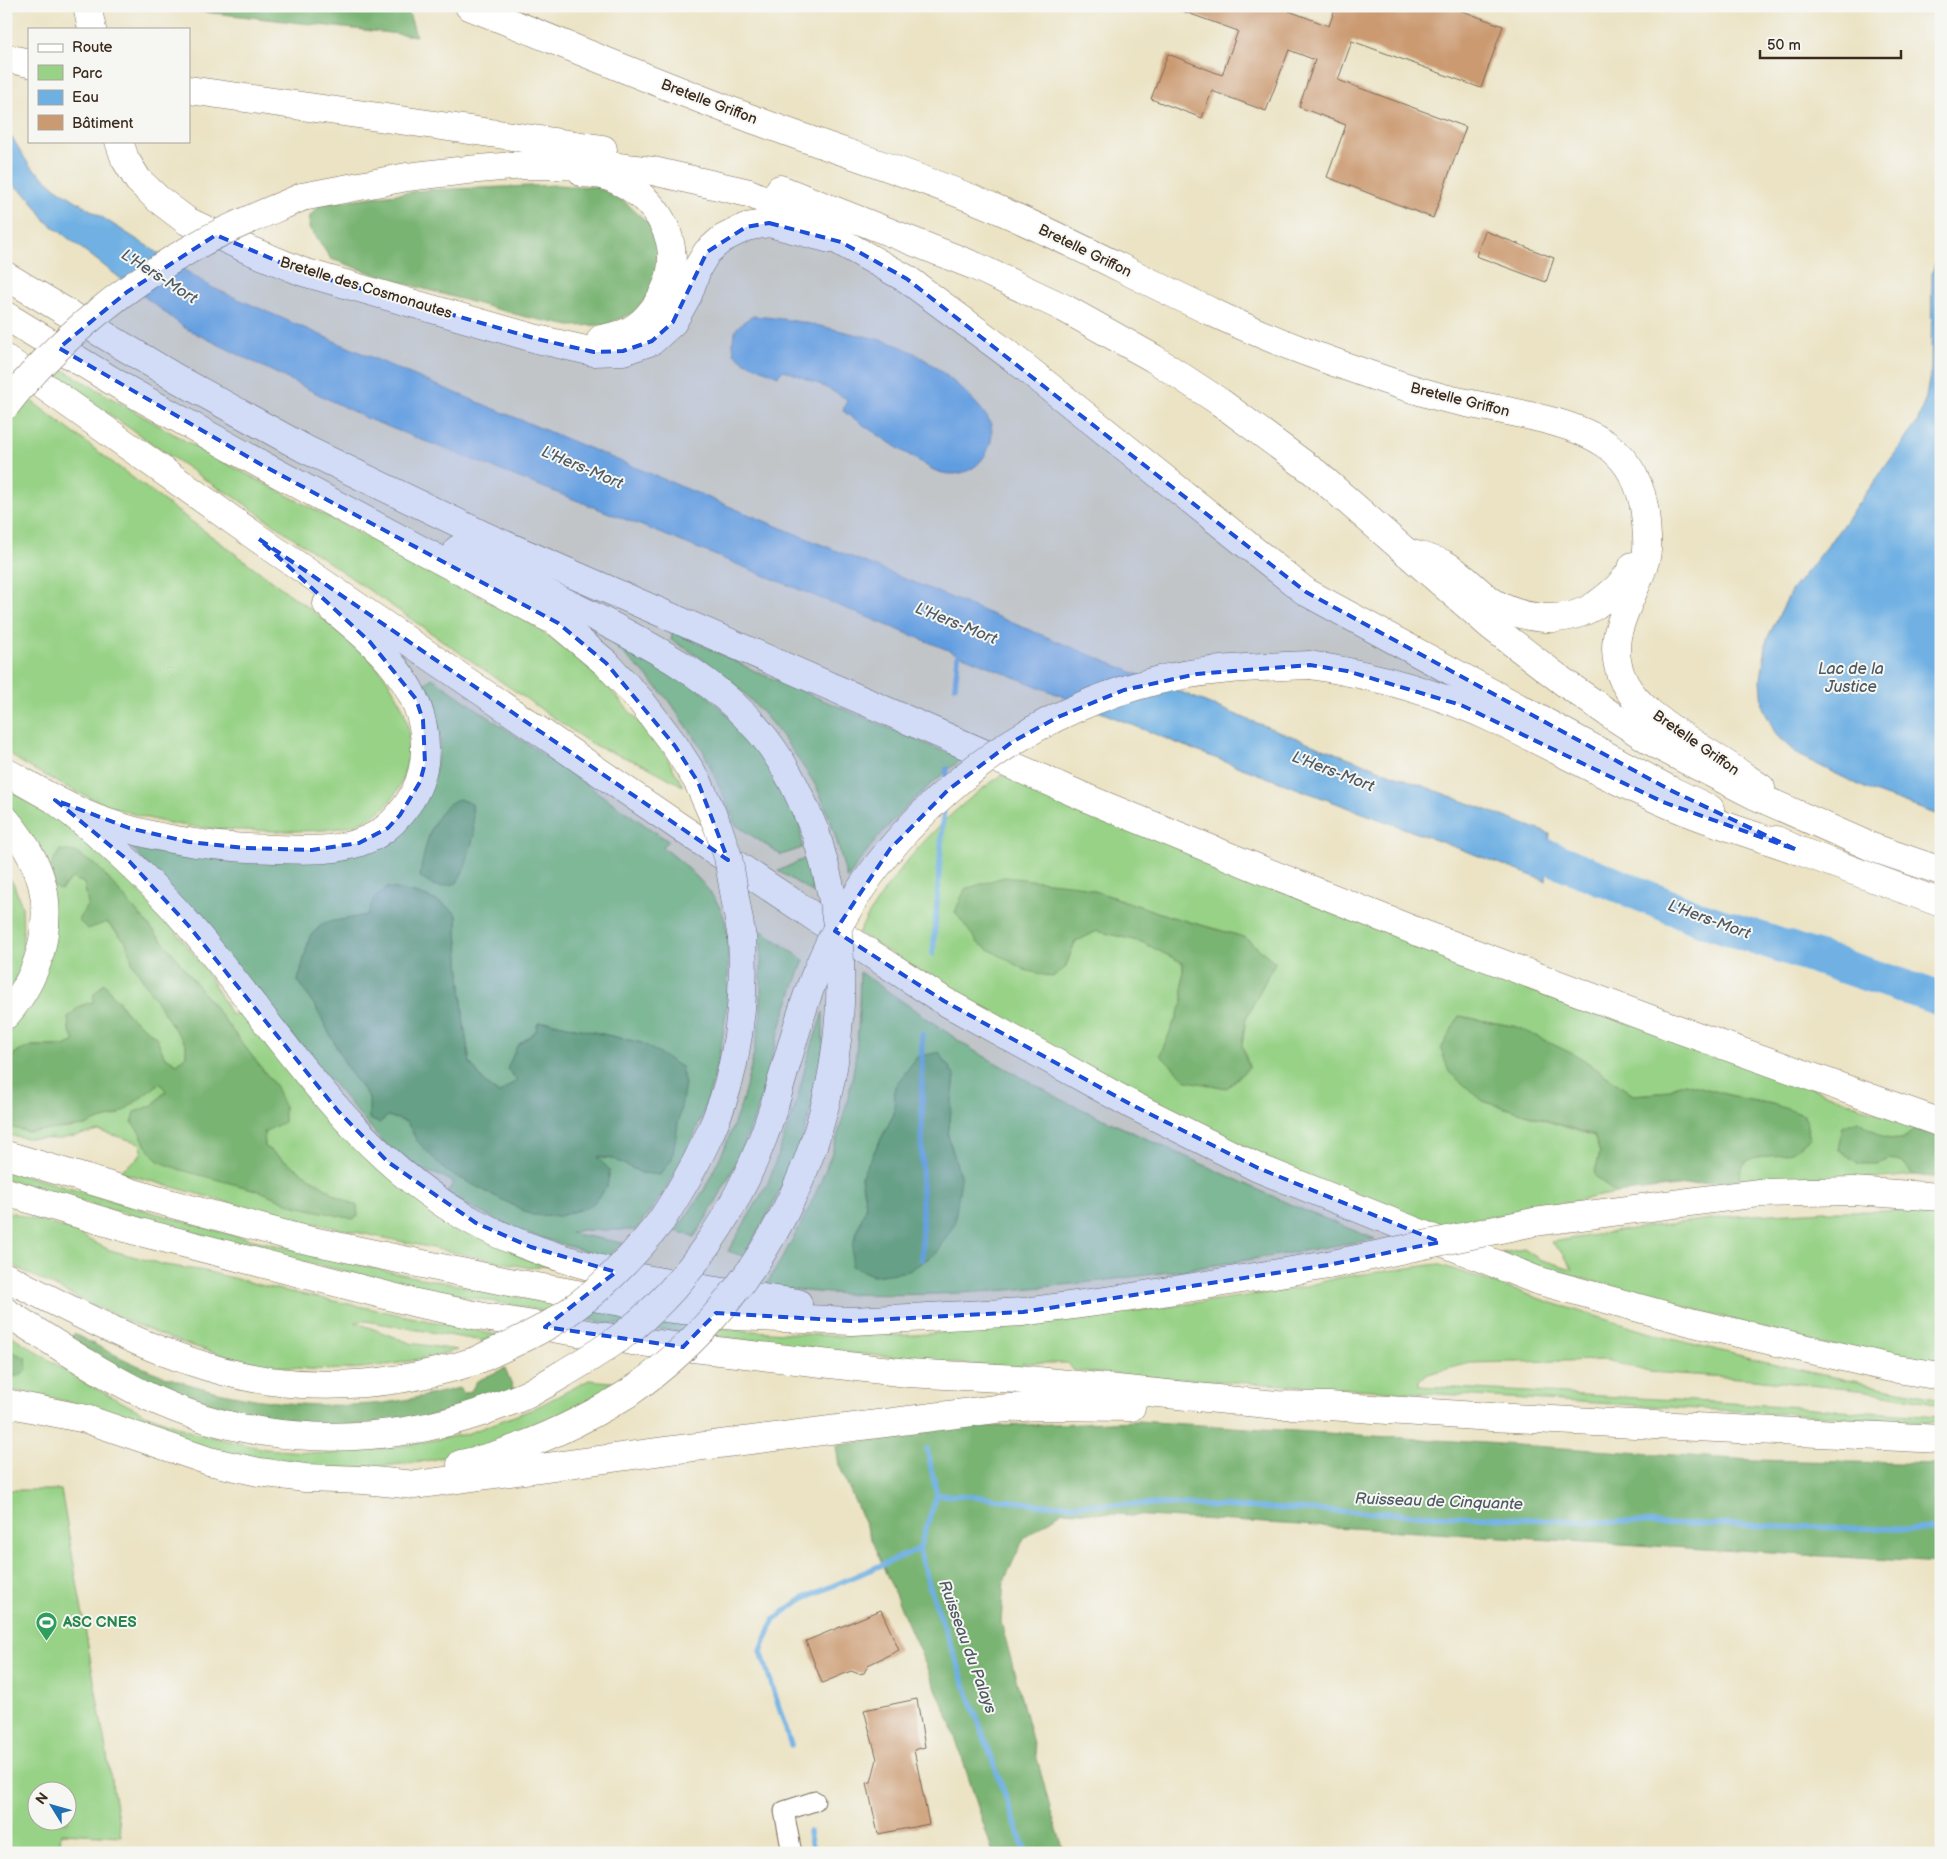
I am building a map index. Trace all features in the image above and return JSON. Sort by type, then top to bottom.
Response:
[{"type":"main road","points":[[87,6],[92,28]]},
{"type":"main road","name":"Bretelle Griffon","points":[[469,6],[762,123],[955,192],[1091,252],[1183,299],[1302,350],[1398,385],[1439,397],[1548,421],[1585,432],[1608,446],[1624,460],[1638,481],[1645,504],[1646,559],[1616,635],[1616,657],[1625,684],[1640,703],[1664,723],[1802,815]]},
{"type":"main road","points":[[6,58],[28,63]]},
{"type":"main road","points":[[196,91],[669,158],[758,180],[975,266],[1064,308],[1153,358],[1220,402],[1317,474],[1492,627],[1565,683],[1659,746],[1756,796],[1874,848],[1941,871]]},
{"type":"main road","name":"Bretelle des Cosmonautes","points":[[119,142],[125,159],[138,180],[158,199],[187,221],[240,246],[302,272],[537,339],[594,352],[623,351],[652,341],[673,322],[688,295],[698,267],[707,252],[722,239],[746,227],[769,223],[842,242]]},
{"type":"main road","points":[[6,405],[38,368],[95,316],[127,292],[201,243],[238,224],[336,183],[385,172],[522,154],[603,149]]},
{"type":"main road","points":[[302,197],[407,177],[524,165],[610,166],[653,171],[749,193],[797,214],[907,279],[1098,425],[1306,592],[1670,790],[1797,850]]},
{"type":"main road","name":"Bretelle des Cosmonautes","points":[[524,165],[608,176],[629,186],[647,201],[666,227],[673,253],[669,282],[655,310],[628,332],[596,341],[537,339]]},
{"type":"main road","points":[[6,276],[176,378],[288,439],[485,536],[1096,802],[1239,861],[1418,932],[1645,1017],[1941,1123]]},
{"type":"main road","points":[[6,316],[124,388],[369,523],[558,623],[606,662],[641,701],[675,746],[698,782],[718,827],[728,857],[742,938],[744,978],[734,1060],[723,1098],[704,1147],[686,1183],[662,1221],[620,1269],[590,1296],[555,1321],[475,1361],[441,1372],[360,1384],[269,1381],[215,1368],[161,1350],[79,1314],[6,1277]]},
{"type":"main road","points":[[12,363],[259,539],[681,828],[825,924],[944,1001],[1132,1105],[1250,1164],[1536,1280],[1694,1323],[1891,1368],[1941,1376]]},
{"type":"main road","points":[[364,1480],[475,1462],[551,1435],[626,1394],[650,1378],[694,1337],[745,1277],[786,1214],[815,1144],[826,1105],[838,1032],[840,966],[838,933],[826,869],[816,834],[804,805],[773,749],[738,707],[697,674],[674,659],[638,639],[428,534],[369,523]]},
{"type":"main road","name":"Bretelle Griffon","points":[[1406,552],[1445,565],[1490,600],[1517,613],[1538,618],[1564,618],[1588,611],[1611,594],[1628,576],[1647,536]]},
{"type":"main road","points":[[6,772],[55,800],[97,818],[129,828],[189,842],[244,848],[312,850],[343,846],[375,837],[388,828],[400,815],[420,782],[425,763],[423,720],[416,699],[404,680],[370,642],[319,597],[259,539]]},
{"type":"main road","points":[[6,1312],[95,1368],[150,1397],[184,1411],[220,1422],[283,1434],[336,1437],[397,1432],[439,1424],[499,1406],[527,1394],[561,1375],[623,1335],[649,1312],[694,1263],[714,1234],[733,1201],[763,1138],[802,1008],[831,939],[853,900],[890,849],[948,790],[978,765],[1012,742],[1094,700],[1157,680],[1231,669],[1310,665],[1380,678],[1497,721],[1608,777],[1663,802],[1941,903]]},
{"type":"main road","points":[[55,800],[94,830],[130,862],[188,924],[338,1111],[388,1162],[436,1198],[476,1223],[531,1247],[566,1259],[657,1282],[828,1307],[926,1318]]},
{"type":"main road","points":[[6,1015],[24,991],[34,972],[40,954],[44,930],[45,906],[41,881],[33,859],[11,830]]},
{"type":"main road","points":[[6,1155],[150,1198],[298,1238],[504,1281],[628,1303],[736,1316],[852,1321],[1023,1312],[1107,1301],[1328,1265],[1534,1222],[1759,1192],[1853,1191],[1941,1197]]},
{"type":"main road","points":[[6,1192],[136,1231],[416,1303],[622,1340],[908,1373],[1018,1378],[1276,1405],[1329,1406],[1491,1417],[1941,1439]]},
{"type":"main road","points":[[6,1403],[86,1419],[209,1461],[259,1472],[305,1478],[364,1480],[414,1485],[682,1448],[1004,1408],[1083,1405],[1247,1413],[1276,1405]]},
{"type":"street","points":[[792,1853],[784,1811],[815,1801]]},
{"type":"highlighted area","points":[[769,223],[841,242],[907,279],[1306,592],[1670,790],[1797,850],[1663,802],[1461,705],[1347,671],[1310,665],[1197,674],[1124,690],[1058,717],[1012,742],[948,790],[890,849],[835,931],[944,1001],[1132,1105],[1258,1168],[1440,1242],[1328,1265],[1023,1312],[852,1321],[716,1313],[683,1347],[545,1327],[616,1272],[531,1247],[476,1223],[388,1162],[338,1111],[188,925],[130,862],[55,800],[129,828],[189,842],[244,848],[312,850],[359,843],[388,828],[400,815],[420,782],[425,763],[423,720],[416,699],[370,642],[259,539],[728,860],[698,782],[675,746],[606,663],[558,623],[262,465],[59,348],[127,292],[216,235],[303,272],[537,339],[594,352],[623,351],[652,341],[673,322],[707,252],[746,227]]},
{"type":"green space","points":[[152,6],[407,6],[416,36]]},
{"type":"green space","points":[[557,185],[597,187],[624,201],[650,225],[662,256],[652,289],[635,312],[606,325],[570,326],[522,316],[392,280],[331,259],[309,228],[310,216],[320,204],[426,190]]},
{"type":"green space","points":[[60,368],[201,450],[527,621],[569,650],[601,679],[661,747],[683,786],[644,765],[593,745],[233,496],[213,485],[53,376]]},
{"type":"green space","points":[[30,400],[340,632],[380,670],[404,711],[409,738],[408,757],[404,775],[395,795],[382,809],[367,819],[350,826],[313,831],[231,830],[171,823],[116,808],[80,794],[26,765],[6,750],[6,428]]},
{"type":"green space","points":[[673,631],[759,673],[962,759],[929,785],[899,814],[872,845],[847,879],[822,799],[813,781],[787,743],[759,708],[727,678],[710,664],[671,640]]},
{"type":"green space","points":[[606,637],[704,692],[763,750],[800,823],[802,848],[781,855],[736,825],[703,750],[671,703],[641,670]]},
{"type":"green space","points":[[432,678],[668,841],[662,847],[700,880],[716,901],[725,921],[728,940],[728,971],[727,1006],[722,1040],[715,1075],[691,1142],[657,1203],[635,1230],[581,1230],[570,1233],[623,1243],[607,1258],[516,1230],[446,1194],[454,1183],[444,1177],[415,1168],[394,1155],[131,846],[137,843],[324,860],[435,773],[440,746],[439,727],[424,684]],"holes":[[[387,888],[434,900],[457,915],[464,1026],[470,1063],[486,1084],[499,1094],[518,1079],[517,1046],[536,1031],[538,1023],[549,1022],[642,1043],[642,1173],[613,1159],[417,1141],[407,1122],[388,1116],[369,1098],[348,1069],[315,1006],[298,981],[310,936],[324,923],[368,915]]]},
{"type":"green space","points":[[1002,775],[1916,1128],[1902,1140],[1884,1138],[1877,1164],[1890,1159],[1904,1163],[1913,1175],[1883,1178],[1739,1179],[1740,1168],[1750,1158],[1791,1152],[1773,1104],[1744,1099],[1685,1083],[1660,1093],[1633,1095],[1581,1058],[1517,1027],[1459,1016],[1483,1101],[1594,1136],[1600,1153],[1594,1175],[1615,1193],[1430,1229],[1312,1180],[1057,1055],[858,933],[887,887],[921,845],[939,826]],"holes":[[[1077,885],[1172,917],[1244,937],[1275,962],[1246,1018],[1242,1045],[1249,1067],[1227,1088],[1160,1055],[1183,1002],[1183,963],[1142,942],[1097,931],[1075,942],[1065,968],[1052,977],[1025,970]]]},
{"type":"green space","points":[[6,788],[39,807],[71,829],[151,903],[203,967],[231,1015],[241,1012],[301,1088],[333,1124],[551,1265],[530,1268],[273,1215],[119,1172],[138,1158],[142,1151],[140,1143],[99,1131],[59,1139],[6,1135],[6,1126],[29,1132],[85,1126],[118,1115],[160,1083],[166,1090],[153,1105],[135,1112],[132,1123],[140,1133],[146,1146],[226,1181],[260,1191],[295,1206],[357,1206],[339,1197],[265,1147],[264,1132],[276,1087],[170,950],[98,867],[75,852],[61,890],[72,878],[84,883],[88,904],[126,942],[133,964],[186,1044],[186,1056],[177,1064],[164,1056],[156,1037],[128,1015],[118,1000],[93,1002],[80,1006],[69,1030],[75,1041],[64,1046],[32,1046],[6,1070],[6,1032],[12,1026],[49,953],[6,809]]},
{"type":"green space","points":[[459,799],[472,804],[474,835],[465,867],[457,883],[446,886],[433,885],[420,877],[430,832],[442,811],[450,803]]},
{"type":"green space","points":[[60,850],[75,852],[98,867],[170,950],[276,1087],[284,1106],[284,1122],[264,1132],[265,1147],[339,1197],[357,1206],[358,1216],[353,1219],[295,1206],[260,1191],[181,1170],[158,1161],[132,1123],[135,1112],[153,1105],[166,1091],[160,1083],[118,1115],[85,1126],[28,1132],[6,1126],[6,1070],[15,1053],[32,1046],[64,1046],[75,1041],[69,1030],[68,1017],[80,1006],[93,1002],[94,994],[104,983],[128,1015],[156,1037],[164,1056],[177,1064],[186,1056],[186,1044],[133,964],[126,942],[107,922],[88,929],[78,920],[88,904],[84,883],[72,878],[60,890],[54,887],[51,865]]},
{"type":"green space","points":[[806,858],[814,893],[778,871]]},
{"type":"green space","points":[[6,873],[14,885],[22,907],[23,939],[21,972],[6,1000]]},
{"type":"green space","points":[[1004,877],[1077,885],[1172,917],[1244,937],[1275,962],[1246,1018],[1242,1045],[1249,1067],[1227,1088],[1187,1081],[1160,1055],[1183,1002],[1183,963],[1142,942],[1097,931],[1075,942],[1065,968],[1052,977],[1025,970],[978,943],[955,912],[965,889]]},
{"type":"green space","points":[[387,888],[425,896],[442,904],[457,915],[464,1026],[470,1063],[486,1084],[499,1094],[517,1080],[507,1069],[517,1046],[536,1031],[538,1023],[549,1022],[642,1043],[681,1067],[685,1084],[672,1159],[660,1175],[642,1173],[613,1159],[597,1157],[610,1170],[607,1187],[591,1206],[560,1216],[532,1215],[446,1171],[417,1141],[407,1122],[388,1116],[379,1123],[369,1119],[369,1098],[348,1069],[315,1006],[298,981],[310,936],[324,923],[368,915],[373,900]]},
{"type":"green space","points":[[761,930],[804,960],[774,1049],[766,1084],[746,1140],[723,1189],[694,1237],[676,1231],[704,1190],[725,1147],[741,1105],[752,1063],[761,1015]]},
{"type":"green space","points":[[860,972],[971,1049],[1064,1101],[1296,1207],[1375,1239],[1156,1274],[1046,1287],[893,1295],[808,1291],[766,1285],[795,1236],[819,1186],[838,1134],[846,1107],[856,1052]],"holes":[[[955,1076],[948,1136],[961,1179],[853,1244],[866,1206],[861,1177],[894,1114],[895,1086]]]},
{"type":"green space","points":[[823,1012],[823,1046],[819,1073],[813,1101],[795,1156],[771,1208],[743,1256],[728,1251],[768,1183],[797,1101],[807,1060]]},
{"type":"green space","points":[[1459,1016],[1517,1027],[1581,1058],[1633,1095],[1660,1093],[1685,1083],[1744,1099],[1773,1104],[1804,1115],[1810,1138],[1796,1149],[1783,1155],[1759,1157],[1746,1162],[1739,1179],[1615,1193],[1594,1175],[1600,1153],[1594,1135],[1483,1101],[1449,1072],[1441,1049]]},
{"type":"green space","points":[[939,1052],[955,1076],[948,1136],[961,1179],[954,1225],[935,1254],[909,1271],[874,1276],[851,1266],[853,1244],[866,1206],[861,1177],[894,1114],[895,1086],[917,1057]]},
{"type":"green space","points":[[1859,1121],[1884,1138],[1902,1140],[1916,1128],[1941,1137],[1941,1178],[1913,1175],[1904,1163],[1890,1159],[1877,1164],[1859,1164],[1838,1149],[1843,1126]]},
{"type":"green space","points":[[6,1170],[224,1233],[391,1272],[545,1302],[736,1330],[836,1336],[914,1335],[1041,1324],[1289,1290],[1342,1277],[1438,1264],[1549,1302],[1663,1337],[1817,1374],[1941,1398],[1941,1404],[1867,1391],[1754,1379],[1649,1372],[1606,1360],[1470,1363],[1428,1374],[1419,1381],[1419,1386],[1784,1406],[1941,1417],[1941,1423],[1164,1378],[1074,1371],[1068,1363],[1022,1363],[1030,1370],[859,1354],[607,1323],[426,1289],[303,1262],[6,1180]]},
{"type":"green space","points":[[6,1211],[78,1232],[89,1240],[110,1250],[165,1265],[205,1271],[272,1288],[497,1335],[483,1341],[366,1321],[355,1322],[410,1343],[457,1350],[383,1366],[327,1370],[268,1365],[229,1357],[152,1331],[78,1298],[6,1262]]},
{"type":"green space","points":[[1825,1211],[1901,1211],[1941,1215],[1941,1367],[1814,1342],[1544,1268],[1501,1253],[1524,1249],[1539,1259],[1572,1269],[1563,1253],[1551,1242],[1645,1227],[1736,1216]]},
{"type":"green space","points":[[6,1332],[83,1382],[143,1413],[194,1433],[265,1449],[330,1454],[396,1447],[466,1434],[533,1409],[589,1380],[620,1383],[534,1430],[481,1449],[421,1462],[374,1467],[324,1469],[222,1456],[81,1405],[30,1393],[6,1390],[6,1375],[18,1376],[11,1352],[6,1349]]},
{"type":"green space","points":[[74,1334],[152,1372],[218,1392],[272,1402],[356,1405],[403,1400],[459,1388],[464,1393],[471,1391],[477,1381],[505,1368],[514,1390],[420,1419],[329,1427],[247,1418],[174,1396],[71,1342]]},
{"type":"green space","points":[[6,1349],[26,1358],[27,1370],[18,1376],[6,1375]]},
{"type":"green space","points":[[1137,1421],[1752,1460],[1941,1464],[1941,1563],[1063,1511],[1024,1538],[1004,1581],[1001,1622],[1052,1815],[1065,1853],[993,1853],[950,1721],[839,1465],[836,1446],[943,1428]]},
{"type":"green space","name":"ASC CNES","points":[[6,1490],[61,1490],[121,1836],[61,1833],[59,1853],[6,1853]]},
{"type":"water","points":[[6,135],[13,139],[29,165],[56,188],[213,288],[403,371],[1249,720],[1550,834],[1546,881],[1199,752],[655,531],[368,419],[185,328],[46,221],[29,197],[6,179]]},
{"type":"water","name":"Lac de la Justice","points":[[1941,243],[1941,816],[1871,791],[1798,755],[1776,735],[1763,707],[1761,679],[1767,639],[1791,591],[1837,533],[1917,423],[1926,397],[1931,369],[1932,274]]},
{"type":"water","points":[[753,316],[802,322],[872,338],[894,344],[918,355],[954,382],[984,413],[990,422],[992,431],[991,442],[986,453],[977,465],[964,472],[948,474],[936,471],[843,411],[847,399],[819,384],[784,370],[778,376],[743,361],[734,353],[734,335],[742,323]]},
{"type":"building","points":[[1175,6],[1291,6],[1289,11],[1329,26],[1336,6],[1449,6],[1503,26],[1481,88],[1352,41],[1338,80],[1466,127],[1433,218],[1327,177],[1346,125],[1299,107],[1315,60],[1289,50],[1266,111],[1212,91],[1202,118],[1151,99],[1168,54],[1222,75],[1238,31],[1174,8]]},
{"type":"building","points":[[1485,231],[1554,258],[1546,282],[1476,256]]},
{"type":"building","points":[[881,1610],[899,1650],[868,1665],[864,1673],[859,1674],[851,1671],[822,1683],[806,1641]]},
{"type":"building","points":[[917,1699],[925,1747],[914,1750],[929,1824],[878,1834],[867,1783],[871,1782],[877,1759],[864,1710]]},
{"type":"waterway","points":[[955,686],[959,649]]},
{"type":"waterway","points":[[946,780],[947,769]]},
{"type":"waterway","points":[[933,954],[944,807]]},
{"type":"waterway","name":"L'Hers-Mort","points":[[1505,839],[1698,918],[1941,999]]},
{"type":"waterway","points":[[922,1035],[922,1259]]},
{"type":"waterway","name":"Ruisseau du Palays","points":[[927,1449],[937,1495],[919,1549],[929,1585],[1026,1853]]},
{"type":"waterway","name":"Ruisseau de Cinquante","points":[[937,1495],[972,1496],[1043,1505],[1165,1504],[1576,1521],[1941,1530]]},
{"type":"waterway","points":[[791,1745],[761,1651],[774,1619],[802,1599],[919,1549]]},
{"type":"waterway","points":[[809,1832],[813,1853]]},
{"type":"place","name":"ASC CNES","points":[[47,1641]]}]
